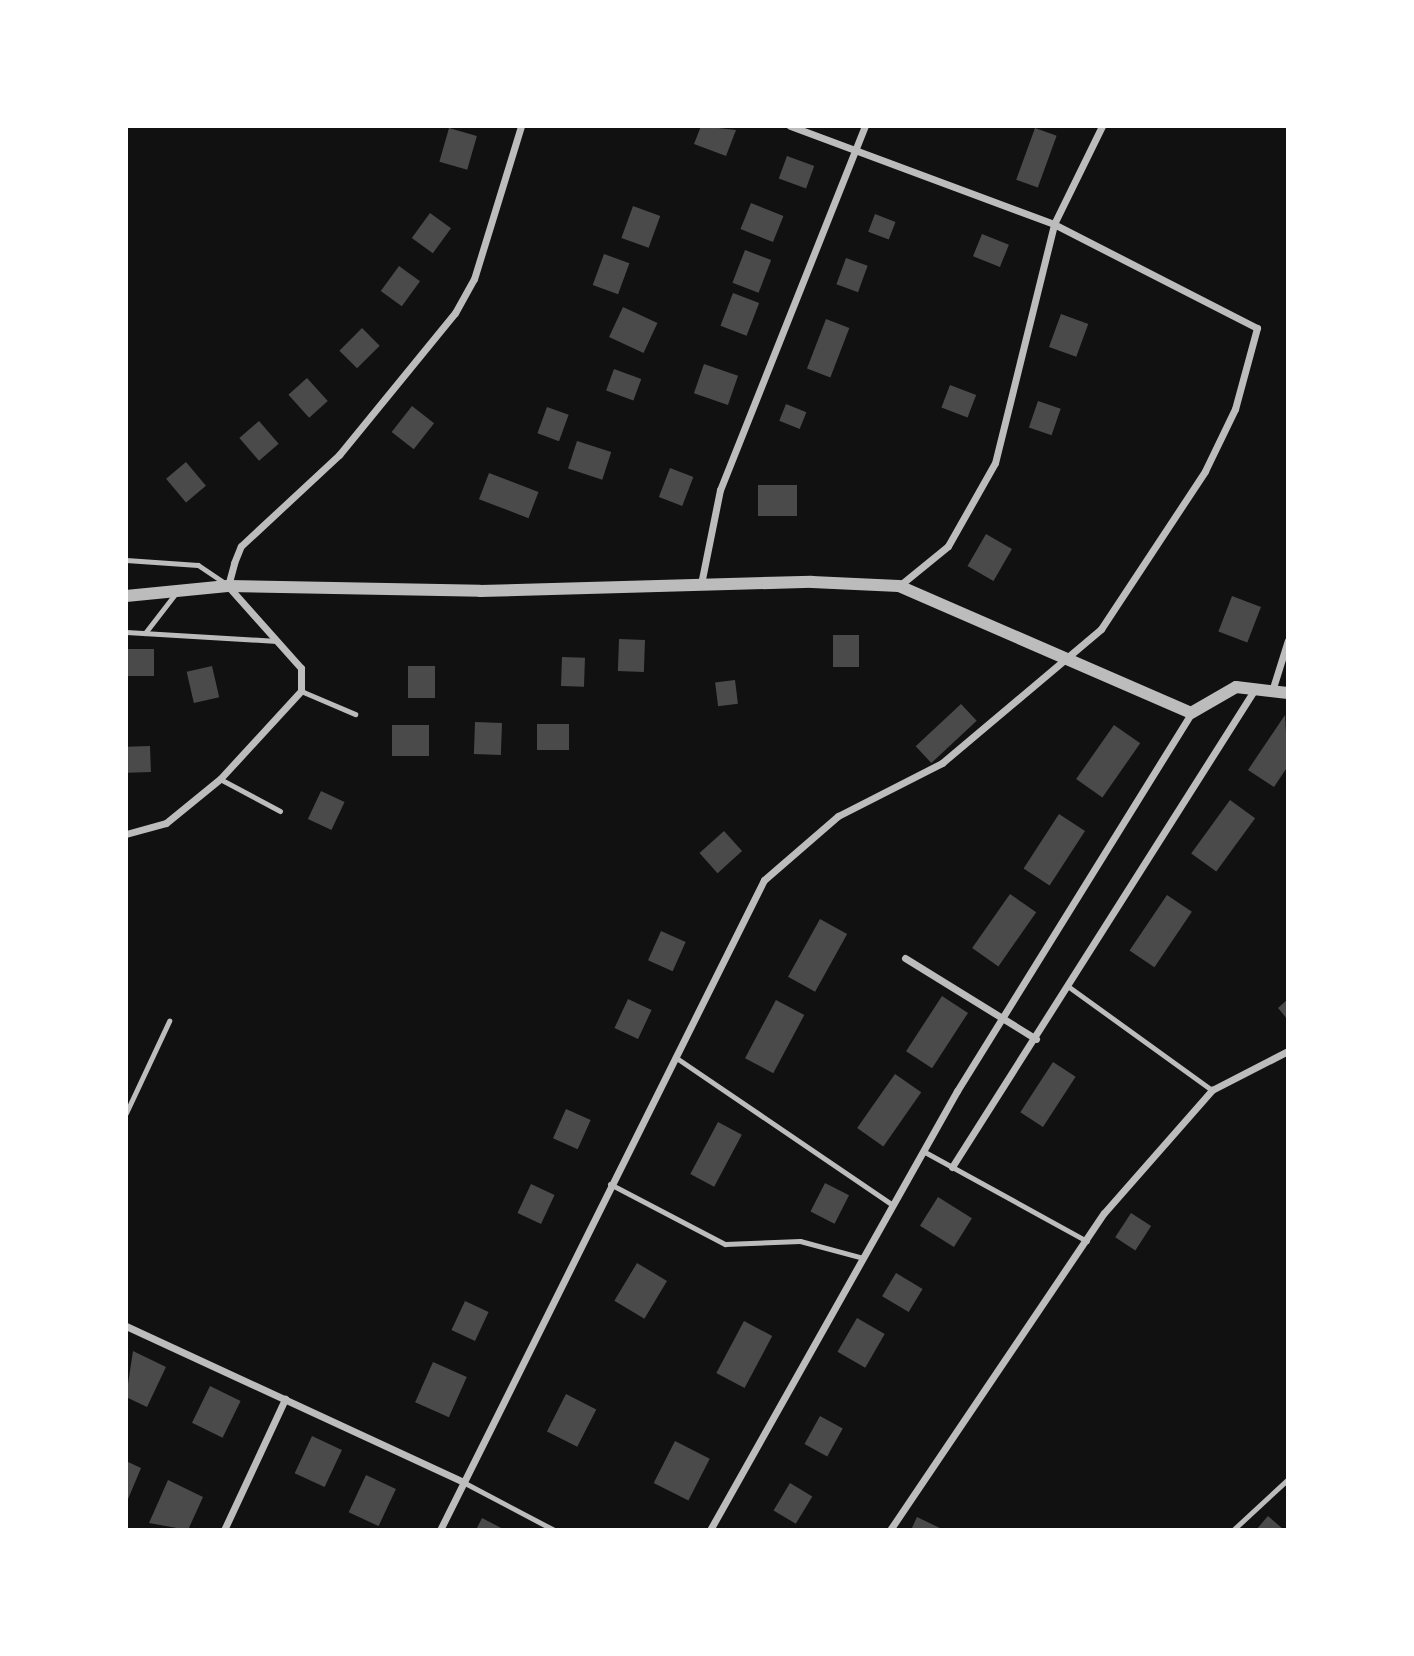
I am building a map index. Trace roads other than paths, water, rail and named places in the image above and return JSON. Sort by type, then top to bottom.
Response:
[{"type":"street","points":[[228,586],[241,545],[339,455],[455,313],[474,279],[521,126]]},
{"type":"street","points":[[440,1530],[610,1184],[764,880],[838,816],[942,763],[1072,660],[1101,629],[1205,471],[1235,409],[1257,328],[1054,224],[790,126]]},
{"type":"street","points":[[701,584],[720,490],[865,126]]},
{"type":"street","points":[[899,586],[948,546],[995,463],[1054,224],[1102,126]]},
{"type":"street","points":[[126,596],[228,586],[480,591],[701,584],[899,586],[1191,713]]},
{"type":"street","points":[[126,834],[166,824],[220,779],[301,691],[301,668],[281,641],[228,586]]},
{"type":"street","points":[[1272,691],[1288,640]]},
{"type":"street","points":[[710,1530],[923,1151],[1191,713],[1236,687],[1288,693]]},
{"type":"street","points":[[953,1167],[1255,689]]},
{"type":"street","points":[[905,958],[1036,1039]]},
{"type":"street","points":[[890,1530],[1087,1241],[1212,1090],[1288,1051]]},
{"type":"street","points":[[126,1326],[463,1482]]},
{"type":"street","points":[[224,1530],[285,1399]]},
{"type":"lane","points":[[126,560],[198,565],[228,586]]},
{"type":"lane","points":[[145,633],[176,593]]},
{"type":"lane","points":[[126,632],[281,641]]},
{"type":"lane","points":[[301,691],[355,714]]},
{"type":"lane","points":[[220,779],[280,811]]},
{"type":"lane","points":[[1069,987],[1212,1090]]},
{"type":"lane","points":[[126,1113],[169,1021]]},
{"type":"lane","points":[[675,1057],[893,1205]]},
{"type":"lane","points":[[923,1151],[1087,1241]]},
{"type":"lane","points":[[610,1184],[725,1244],[800,1241],[863,1258]]},
{"type":"lane","points":[[1233,1530],[1288,1479]]},
{"type":"lane","points":[[463,1482],[554,1530]]}]
